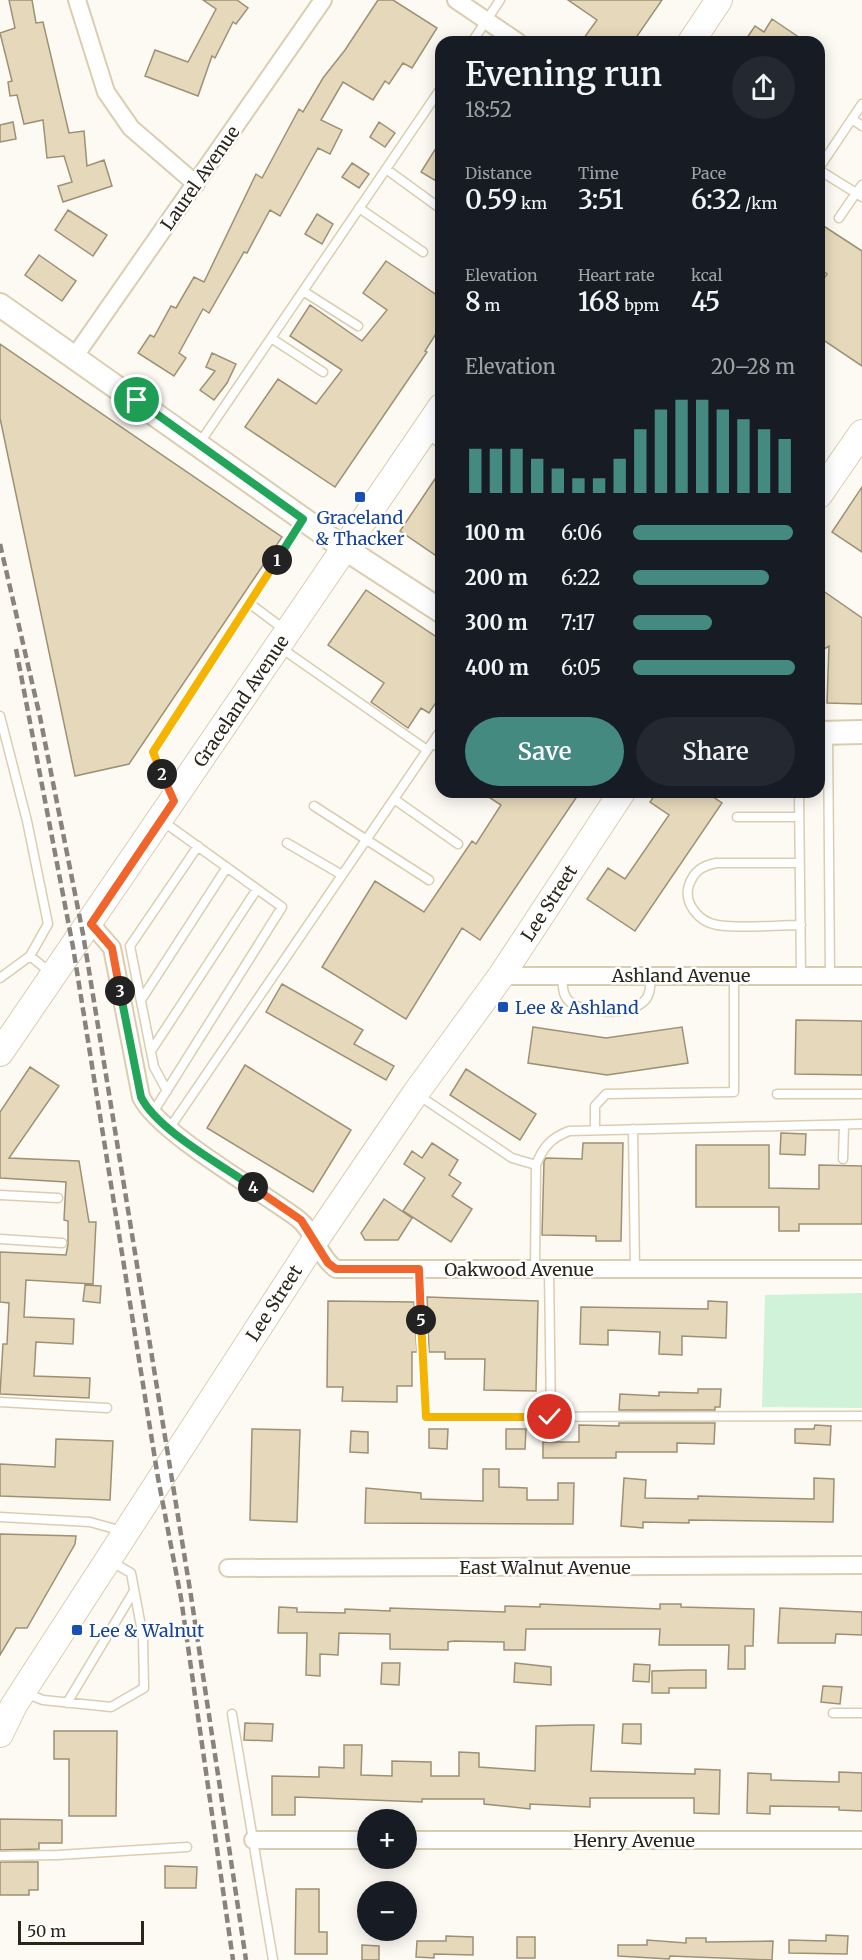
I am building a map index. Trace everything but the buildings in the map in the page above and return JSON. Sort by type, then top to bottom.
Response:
[{"type":"main road","points":[[695,36],[719,0]]},
{"type":"main road","points":[[825,486],[862,433]]},
{"type":"main road","name":"Graceland Avenue","points":[[0,1053],[8,1027],[53,975],[91,924],[344,548],[432,438]]},
{"type":"main road","name":"Lee Street","points":[[0,1734],[12,1700],[108,1560],[314,1242],[415,1094],[501,976],[618,798]]},
{"type":"street","points":[[77,0],[106,92],[131,128],[196,184]]},
{"type":"street","name":"Laurel Avenue","points":[[75,356],[323,0]]},
{"type":"street","points":[[456,0],[509,36]]},
{"type":"street","points":[[0,305],[344,548],[435,607]]},
{"type":"street","points":[[825,733],[862,732]]},
{"type":"street","name":"Oakwood Avenue","points":[[91,924],[112,948],[141,1097],[152,1114],[169,1129],[301,1220],[328,1263],[336,1269],[862,1269]]},
{"type":"street","name":"Ashland Avenue","points":[[501,976],[862,976]]},
{"type":"street","name":"East Walnut Avenue","points":[[228,1568],[862,1565]]},
{"type":"street","points":[[253,1840],[357,1840]]},
{"type":"street","name":"Henry Avenue","points":[[417,1840],[862,1840]]},
{"type":"lane","points":[[476,36],[501,0]]},
{"type":"lane","points":[[199,444],[435,97]]},
{"type":"lane","points":[[825,160],[862,104]]},
{"type":"lane","points":[[852,119],[862,126]]},
{"type":"lane","points":[[386,169],[435,205]]},
{"type":"lane","points":[[825,173],[859,195]]},
{"type":"lane","points":[[839,218],[859,195],[862,185]]},
{"type":"lane","points":[[359,208],[423,252]]},
{"type":"lane","points":[[303,291],[358,326]]},
{"type":"lane","points":[[272,338],[323,372]]},
{"type":"lane","points":[[152,1114],[282,907],[198,846],[167,810],[153,752],[303,519]]},
{"type":"lane","points":[[249,603],[283,639],[430,747],[435,748]]},
{"type":"lane","points":[[0,716],[27,822],[48,924],[30,956],[0,978]]},
{"type":"lane","points":[[169,1129],[435,739]]},
{"type":"lane","points":[[825,774],[830,976]]},
{"type":"lane","points":[[799,798],[801,975]]},
{"type":"lane","points":[[394,799],[458,844]]},
{"type":"lane","points":[[314,806],[365,841],[429,880]]},
{"type":"lane","points":[[737,817],[799,817]]},
{"type":"lane","points":[[287,843],[342,875]]},
{"type":"lane","points":[[167,1091],[154,1067],[130,946],[198,846]]},
{"type":"lane","points":[[799,863],[716,863],[704,866],[692,876],[687,892],[690,907],[701,918],[716,925],[801,925]]},
{"type":"lane","points":[[141,1000],[226,867]]},
{"type":"lane","points":[[151,1051],[257,889]]},
{"type":"lane","points":[[30,956],[53,975]]},
{"type":"lane","points":[[562,976],[563,992],[570,1002],[592,1011],[626,1010],[643,1003],[650,994],[651,975]]},
{"type":"lane","points":[[595,1130],[595,1106],[606,1094],[734,1092],[734,975]]},
{"type":"lane","points":[[415,1094],[512,1158],[536,1165]]},
{"type":"lane","points":[[777,1094],[862,1094]]},
{"type":"lane","points":[[550,1417],[536,1165],[541,1150],[553,1138],[569,1131],[862,1124]]},
{"type":"lane","points":[[843,1159],[844,1125]]},
{"type":"lane","points":[[633,1129],[635,1269]]},
{"type":"lane","points":[[0,1195],[58,1198]]},
{"type":"lane","points":[[0,1239],[62,1243]]},
{"type":"lane","points":[[419,1269],[426,1417],[862,1416]]},
{"type":"lane","points":[[0,1402],[107,1408]]},
{"type":"lane","points":[[0,1517],[90,1522],[125,1533]]},
{"type":"lane","points":[[12,1700],[43,1700],[111,1707],[144,1688],[143,1637],[131,1573],[108,1560]]},
{"type":"lane","points":[[67,1703],[134,1591]]},
{"type":"lane","points":[[833,1713],[862,1713]]},
{"type":"lane","points":[[232,1714],[273,1960]]},
{"type":"lane","points":[[0,1856],[187,1847]]},
{"type":"green space","points":[[862,1293],[862,1408],[762,1407],[765,1295]]},
{"type":"railway","points":[[0,544],[40,717],[83,934],[191,1596],[246,1960]]},
{"type":"railway","points":[[16,649],[73,947],[158,1478],[181,1598],[233,1960]]},
{"type":"place","name":"Graceland & Thacker","points":[[360,497]]},
{"type":"place","name":"Lee & Ashland","points":[[503,1007]]},
{"type":"place","name":"Lee & Walnut","points":[[77,1630]]},
{"type":"route","points":[[137,400],[303,519],[153,752],[174,801],[91,924],[112,948],[141,1097],[147,1108],[169,1129],[301,1220],[328,1263],[336,1269],[419,1269],[426,1417],[550,1417]]}]
